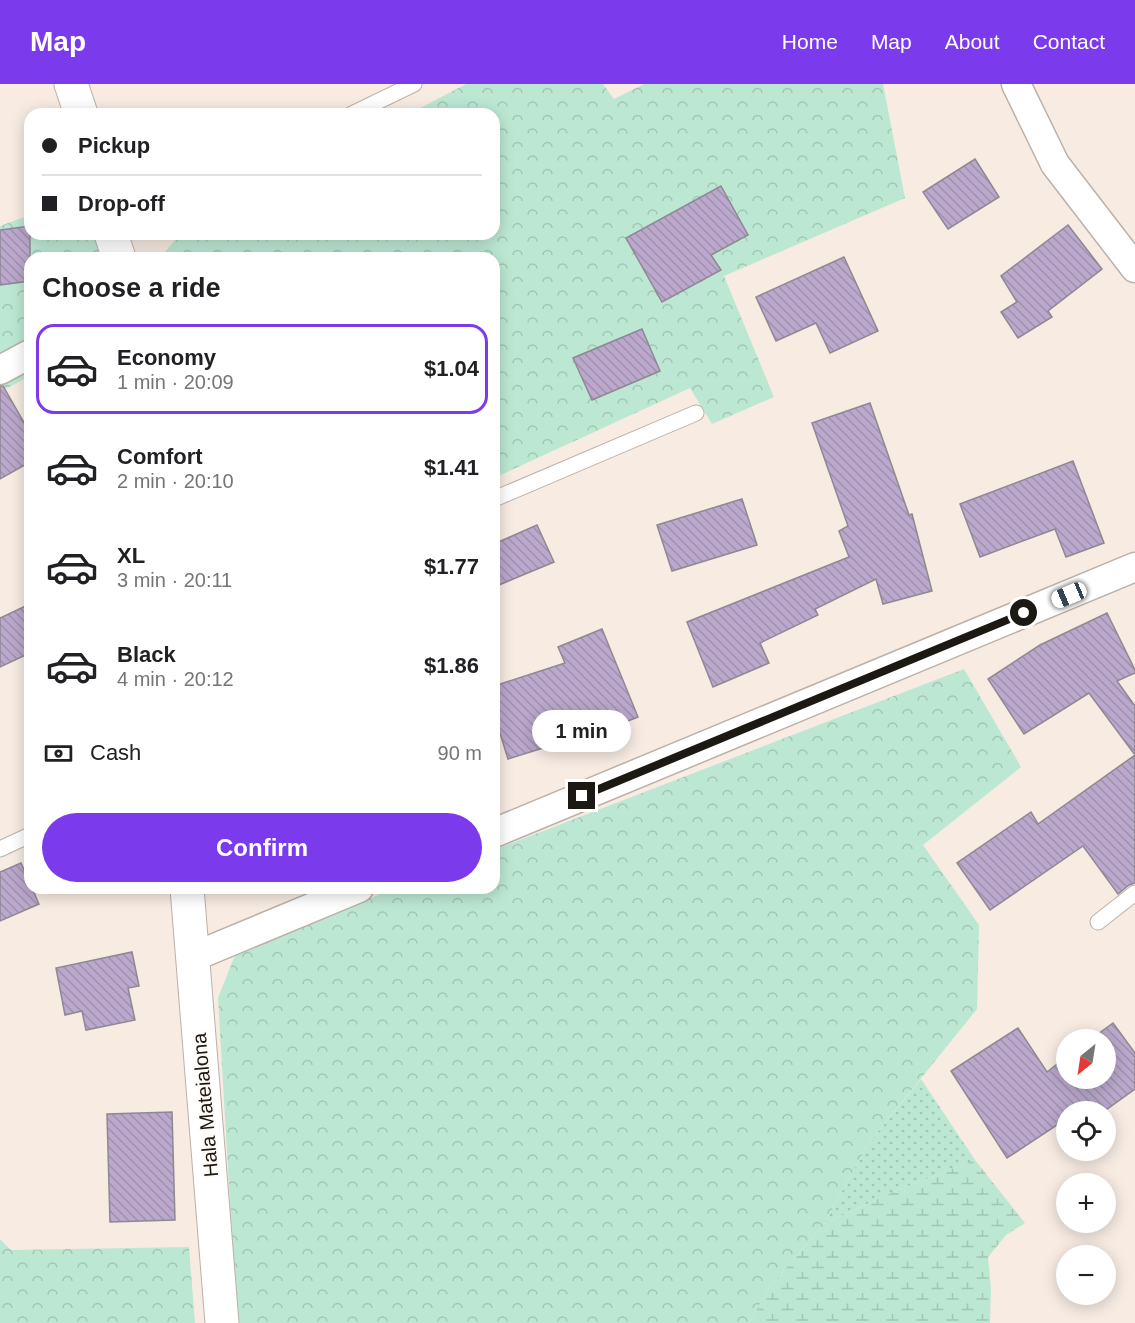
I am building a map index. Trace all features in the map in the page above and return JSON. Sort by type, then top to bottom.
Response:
[{"type":"street","points":[[71,84],[79,108]]},
{"type":"street","points":[[1016,84],[1055,164],[1135,268]]},
{"type":"street","points":[[0,370],[24,357]]},
{"type":"street","points":[[500,830],[1135,567]]},
{"type":"street","name":"Hala Mateialona","points":[[188,894],[222,1323]]},
{"type":"street","points":[[193,957],[345,894]]},
{"type":"lane","points":[[364,108],[414,84]]},
{"type":"lane","points":[[500,496],[696,413]]},
{"type":"lane","points":[[0,849],[24,838]]},
{"type":"lane","points":[[1098,922],[1135,893]]},
{"type":"green space","points":[[466,84],[603,84],[614,99],[644,84],[883,84],[905,198],[724,276],[774,397],[712,424],[690,388],[500,475],[500,252],[165,252],[175,240],[500,240],[500,108],[420,108]]},
{"type":"green space","points":[[24,217],[24,240],[96,240],[98,252],[24,252],[24,379],[0,392],[0,226]]},
{"type":"green space","points":[[964,669],[1021,767],[923,845],[979,925],[977,1009],[868,1144],[824,1224],[770,1287],[749,1323],[237,1323],[218,998],[235,955],[381,894],[500,894],[500,848]]},
{"type":"green space","points":[[921,1079],[975,1160],[893,1192],[824,1224],[868,1144]]},
{"type":"green space","points":[[975,1160],[1025,1223],[1006,1235],[988,1257],[991,1289],[990,1323],[749,1323],[770,1287],[824,1224],[893,1192]]},
{"type":"green space","points":[[0,1239],[11,1250],[189,1247],[195,1323],[0,1323]]},
{"type":"building","points":[[975,159],[999,197],[948,229],[923,192]]},
{"type":"building","points":[[721,186],[748,235],[711,255],[721,270],[662,302],[626,238]]},
{"type":"building","points":[[1068,225],[1102,269],[1048,311],[1052,317],[1018,338],[1001,312],[1017,302],[1001,276]]},
{"type":"building","points":[[24,227],[24,240],[30,240],[30,252],[24,252],[24,282],[0,285],[0,230]]},
{"type":"building","points":[[844,257],[878,331],[830,353],[816,323],[776,341],[756,297]]},
{"type":"building","points":[[642,329],[660,371],[592,400],[573,358]]},
{"type":"building","points":[[0,386],[3,386],[24,423],[24,465],[0,479]]},
{"type":"building","points":[[870,403],[909,515],[912,514],[932,591],[883,604],[876,579],[815,609],[818,615],[760,643],[769,663],[713,687],[687,622],[849,557],[839,531],[848,526],[812,423]]},
{"type":"building","points":[[1073,461],[1104,543],[1066,557],[1055,529],[980,557],[960,504]]},
{"type":"building","points":[[742,499],[757,545],[672,571],[657,525]]},
{"type":"building","points":[[537,525],[554,562],[500,584],[500,541]]},
{"type":"building","points":[[24,607],[24,656],[0,667],[0,618]]},
{"type":"building","points":[[1107,613],[1135,670],[1135,673],[1117,681],[1135,706],[1135,755],[1089,693],[1024,734],[988,679],[1040,645]]},
{"type":"building","points":[[602,629],[638,717],[592,735],[591,733],[508,759],[500,733],[500,684],[565,663],[558,647]]},
{"type":"building","points":[[1135,755],[1135,883],[1118,894],[1083,846],[990,910],[957,863],[1031,812],[1038,824]]},
{"type":"building","points":[[21,863],[24,870],[24,894],[35,894],[39,904],[0,921],[0,872]]},
{"type":"building","points":[[132,952],[139,986],[128,988],[135,1020],[86,1030],[82,1011],[65,1015],[56,968]]},
{"type":"building","points":[[1113,1023],[1135,1053],[1135,1089],[1116,1103],[1056,1101],[1056,1126],[1007,1158],[951,1071],[1018,1028],[1047,1072],[1056,1065],[1056,1089],[1116,1089],[1116,1029],[1105,1029]]},
{"type":"building","points":[[172,1112],[175,1220],[110,1222],[107,1114]]},
{"type":"route","points":[[582,796],[1024,613]]}]
